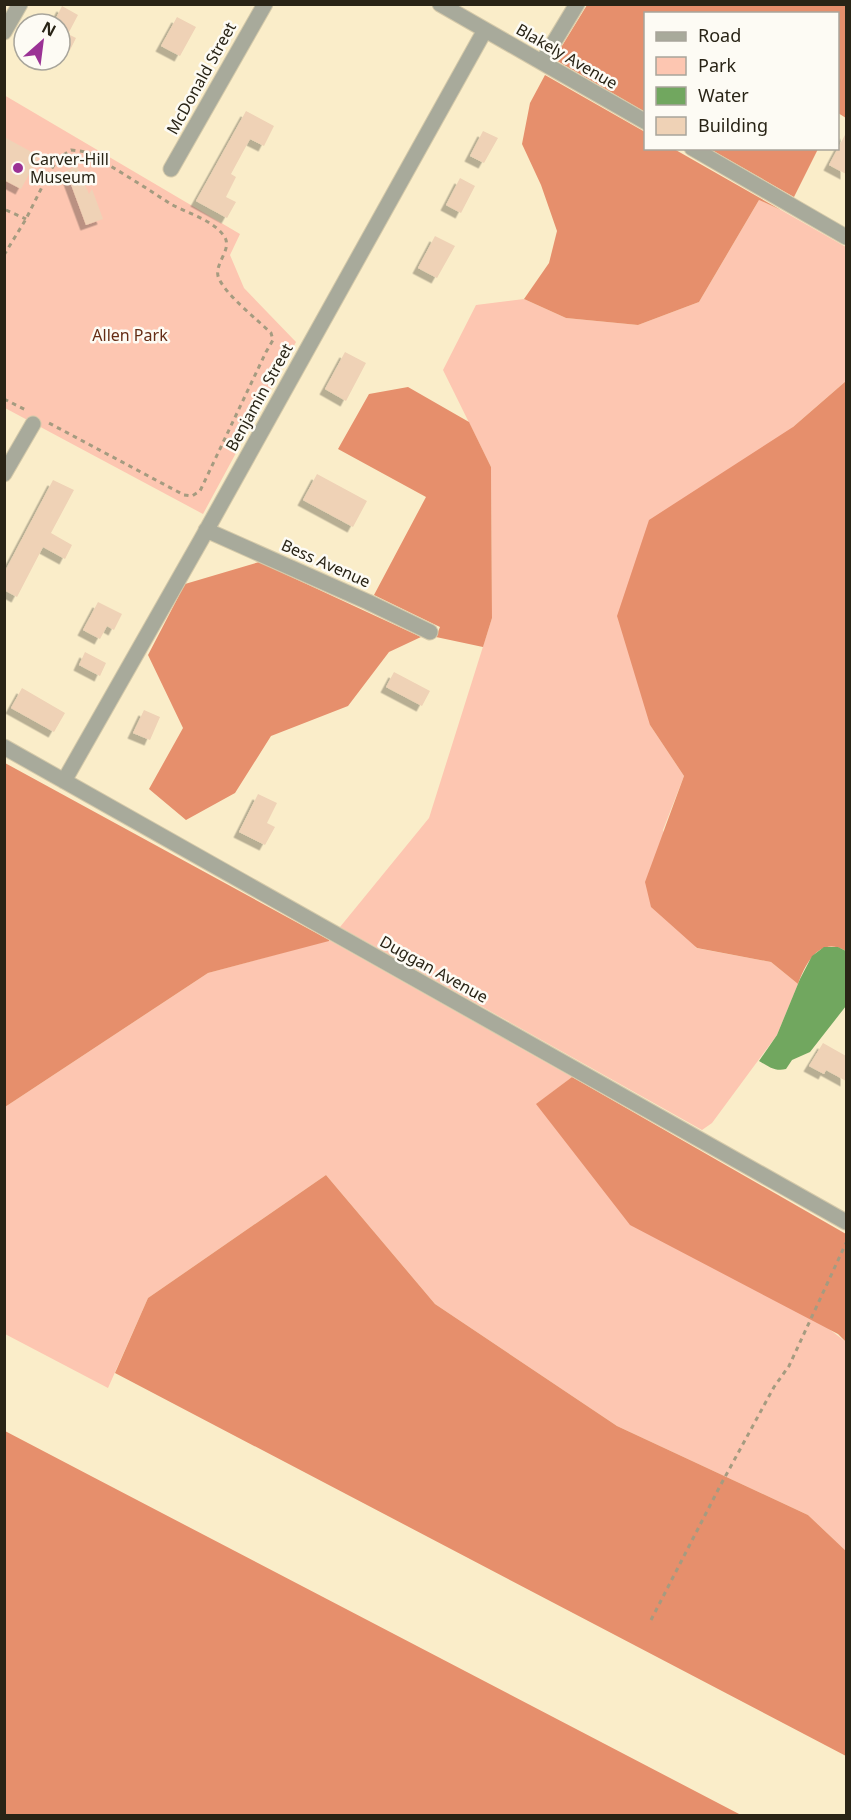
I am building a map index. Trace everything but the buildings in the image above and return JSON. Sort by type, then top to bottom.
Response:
[{"type":"street","points":[[4,32],[20,4]]},
{"type":"street","name":"McDonald Street","points":[[171,170],[265,4]]},
{"type":"street","name":"Blakely Avenue","points":[[440,4],[644,121]]},
{"type":"street","points":[[542,63],[577,4]]},
{"type":"street","name":"Benjamin Street","points":[[64,781],[207,530],[484,30]]},
{"type":"street","points":[[695,150],[846,237]]},
{"type":"street","points":[[4,474],[38,420]]},
{"type":"street","name":"Bess Avenue","points":[[207,530],[430,632]]},
{"type":"street","name":"Duggan Avenue","points":[[4,747],[846,1222]]},
{"type":"path","points":[[4,255],[59,158],[71,150],[87,152],[171,204],[211,225],[225,237],[227,247],[218,267],[218,277],[234,299],[271,333],[273,340],[200,491],[192,496],[184,495],[38,420],[4,399]]},
{"type":"path","points":[[6,210],[26,219]]},
{"type":"path","points":[[651,1620],[718,1488],[774,1387],[789,1366],[846,1243]]},
{"type":"green space","name":"Allen Park","points":[[4,95],[240,234],[230,255],[244,288],[296,342],[203,514],[5,408]]},
{"type":"green space","points":[[759,200],[846,247],[846,381],[793,427],[650,725],[684,776],[663,830],[696,948],[771,962],[798,984],[777,1035],[712,1123],[702,1130],[340,927],[429,818],[492,618],[491,467],[443,370],[476,305],[524,299],[566,318],[638,325],[699,302]]},
{"type":"green space","points":[[329,940],[572,1077],[537,1104],[846,1342],[846,1551],[808,1515],[617,1426],[435,1304],[326,1175],[148,1298],[108,1388],[5,1334],[5,1107],[208,973]]},
{"type":"shaded area","points":[[587,5],[846,5],[846,118],[839,114],[839,12],[644,12],[644,111],[554,59]]},
{"type":"shaded area","points":[[545,75],[644,131],[644,150],[676,150],[781,210],[759,200],[699,302],[638,325],[566,318],[524,299],[549,263],[557,231],[541,185],[522,144],[530,103]]},
{"type":"shaded area","points":[[712,150],[818,150],[794,197]]},
{"type":"shaded area","points":[[846,381],[846,951],[837,947],[821,949],[805,967],[798,984],[771,962],[697,948],[651,907],[645,882],[684,776],[650,725],[617,616],[649,520],[793,427]]},
{"type":"shaded area","points":[[408,387],[469,422],[491,467],[492,618],[483,647],[436,637],[440,627],[374,595],[426,497],[338,449],[369,394]]},
{"type":"shaded area","points":[[259,562],[421,637],[389,652],[348,706],[271,736],[235,793],[186,820],[149,789],[183,728],[148,655],[185,584]]},
{"type":"shaded area","points":[[5,763],[329,941],[208,973],[5,1107]]},
{"type":"shaded area","points":[[572,1077],[846,1234],[846,1342],[838,1334],[630,1225],[536,1104]]},
{"type":"shaded area","points":[[326,1175],[435,1304],[617,1426],[808,1515],[846,1551],[846,1756],[115,1373],[148,1298]]},
{"type":"shaded area","points":[[5,1431],[91,1476],[741,1815],[5,1815]]},
{"type":"water","points":[[824,947],[838,947],[846,951],[846,1006],[810,1052],[792,1060],[786,1069],[772,1068],[759,1061],[777,1035],[812,956]]},
{"type":"place","name":"Carver-Hill Museum","points":[[18,168]]}]
